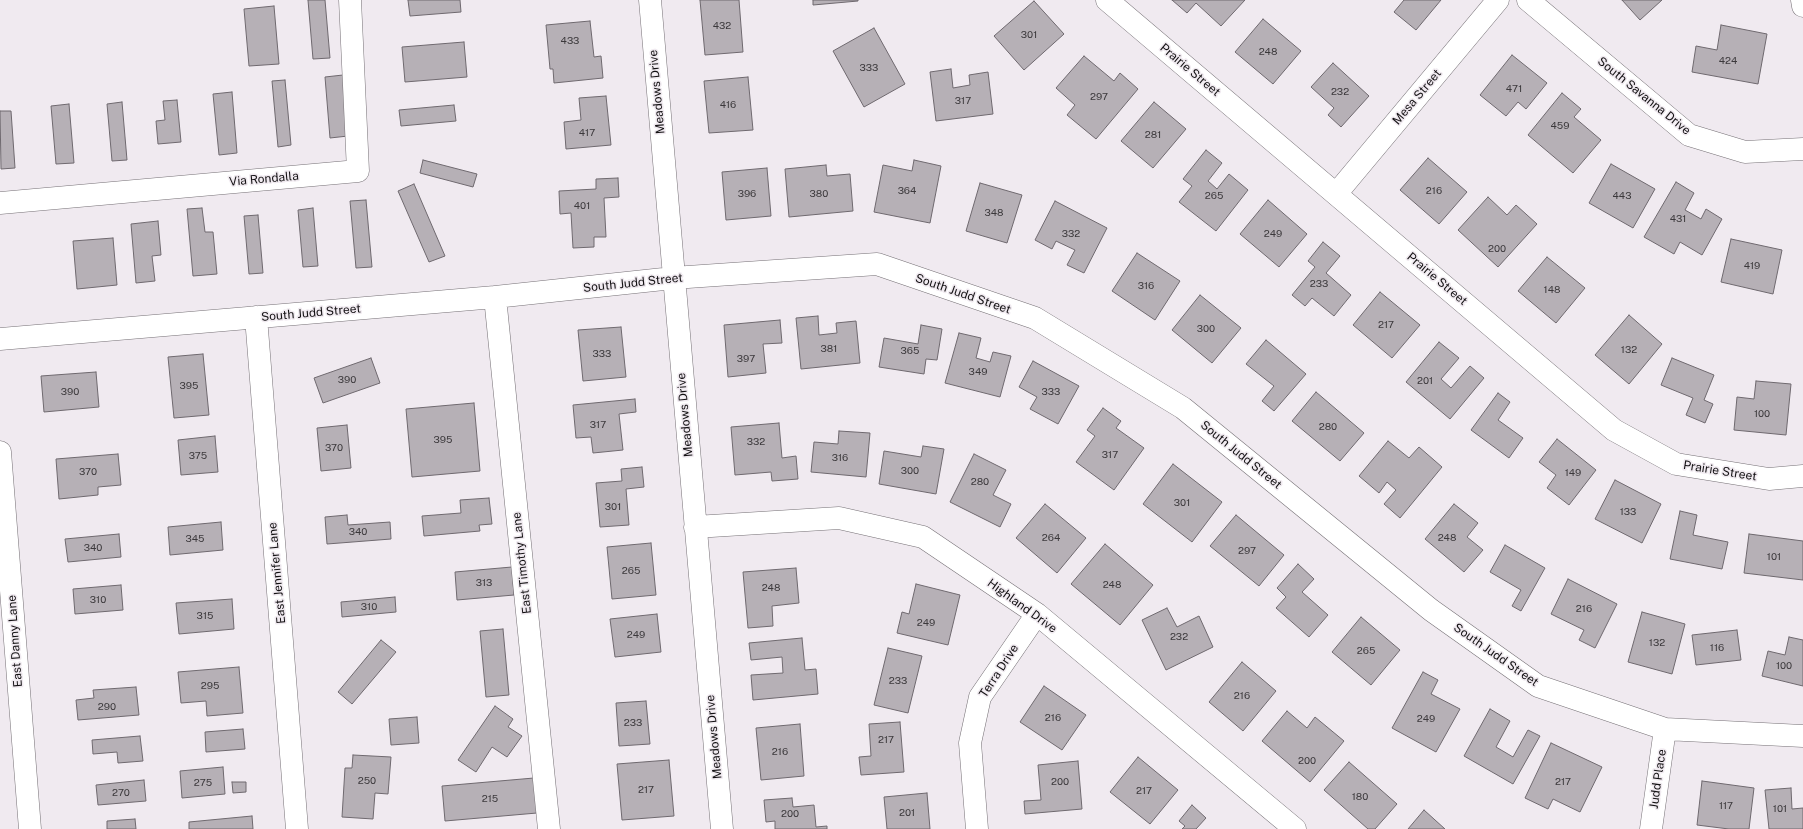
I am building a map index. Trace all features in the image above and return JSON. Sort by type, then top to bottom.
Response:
[{"type":"street","name":"Via Rondalla","points":[[0,203],[358,171],[350,0]]},
{"type":"street","name":"Meadows Drive","points":[[650,0],[722,829]]},
{"type":"street","name":"Prairie Street","points":[[1107,0],[1614,430],[1676,464],[1769,479],[1803,476]]},
{"type":"street","name":"Mesa Street","points":[[1336,194],[1498,0]]},
{"type":"street","name":"South Savanna Drive","points":[[1528,0],[1689,135],[1745,152],[1803,149]]},
{"type":"street","points":[[1802,0],[1803,6]]},
{"type":"street","name":"South Judd Street","points":[[0,339],[495,297],[673,278],[877,264],[1034,318],[1182,408],[1431,610],[1538,686],[1665,729],[1803,736]]},
{"type":"street","name":"East Timothy Lane","points":[[495,297],[550,829]]},
{"type":"street","name":"East Jennifer Lane","points":[[256,317],[297,829]]},
{"type":"street","name":"East Danny Lane","points":[[0,452],[30,829]]},
{"type":"street","name":"Highland Drive","points":[[695,527],[839,518],[923,537],[1037,614],[1295,829]]},
{"type":"street","name":"Terra Drive","points":[[977,829],[970,743],[980,697],[1037,614]]},
{"type":"street","name":"Judd Place","points":[[1651,829],[1665,729]]},
{"type":"building","points":[[308,0],[325,0],[330,58],[313,59]]},
{"type":"building","points":[[408,0],[460,0],[461,12],[410,16]]},
{"type":"building","points":[[700,0],[739,0],[743,52],[705,55]]},
{"type":"building","points":[[813,0],[858,0],[858,1],[813,5]]},
{"type":"building","points":[[1172,0],[1245,0],[1221,26],[1196,3],[1187,13]]},
{"type":"building","points":[[1404,0],[1441,0],[1416,30],[1394,12]]},
{"type":"building","points":[[1622,0],[1662,0],[1640,20]]},
{"type":"building","points":[[1034,1],[1064,34],[1024,70],[994,36]]},
{"type":"building","points":[[274,6],[279,64],[249,66],[244,9]]},
{"type":"building","points":[[1263,19],[1301,51],[1273,84],[1235,52]]},
{"type":"building","points":[[590,21],[594,57],[601,56],[603,78],[554,83],[553,69],[550,69],[546,25]]},
{"type":"building","points":[[1721,25],[1767,34],[1758,84],[1692,72],[1696,46],[1717,50]]},
{"type":"building","points":[[874,28],[905,84],[864,107],[833,51]]},
{"type":"building","points":[[464,42],[467,77],[405,82],[402,47]]},
{"type":"building","points":[[1512,55],[1547,83],[1526,109],[1518,102],[1506,116],[1480,95]]},
{"type":"building","points":[[1084,56],[1114,81],[1120,73],[1138,89],[1096,139],[1067,115],[1075,105],[1056,88]]},
{"type":"building","points":[[1333,63],[1369,96],[1341,127],[1328,115],[1334,108],[1311,87]]},
{"type":"building","points":[[951,69],[953,88],[970,85],[969,75],[988,72],[993,114],[936,121],[930,72]]},
{"type":"building","points":[[343,75],[348,136],[330,138],[325,77]]},
{"type":"building","points":[[748,77],[753,130],[709,133],[704,81]]},
{"type":"building","points":[[285,80],[291,145],[278,147],[272,81]]},
{"type":"building","points":[[232,92],[237,153],[219,155],[213,94]]},
{"type":"building","points":[[1562,93],[1581,109],[1574,117],[1601,140],[1573,173],[1528,135]]},
{"type":"building","points":[[606,96],[611,145],[566,149],[564,122],[581,120],[579,98]]},
{"type":"building","points":[[177,100],[181,142],[158,144],[156,121],[165,120],[163,101]]},
{"type":"building","points":[[122,102],[127,160],[112,161],[107,104]]},
{"type":"building","points":[[1154,102],[1186,129],[1153,168],[1121,141]]},
{"type":"building","points":[[69,104],[74,163],[56,164],[51,106]]},
{"type":"building","points":[[454,105],[456,121],[401,126],[399,110]]},
{"type":"building","points":[[0,111],[11,111],[15,168],[1,169]]},
{"type":"building","points":[[1206,150],[1222,163],[1208,181],[1217,189],[1229,174],[1248,190],[1216,231],[1179,202],[1192,186],[1183,179]]},
{"type":"building","points":[[1428,158],[1467,192],[1439,224],[1400,190]]},
{"type":"building","points":[[423,160],[477,174],[473,187],[420,173]]},
{"type":"building","points":[[914,160],[941,166],[930,223],[874,212],[883,165],[912,171]]},
{"type":"building","points":[[1611,164],[1655,189],[1633,228],[1589,203]]},
{"type":"building","points":[[826,165],[827,176],[850,174],[853,211],[789,217],[785,169]]},
{"type":"building","points":[[767,168],[771,216],[726,220],[722,172]]},
{"type":"building","points":[[618,178],[619,197],[604,198],[606,237],[594,237],[594,247],[573,248],[571,213],[560,214],[559,191],[596,189],[596,179]]},
{"type":"building","points":[[1676,182],[1694,193],[1685,210],[1701,219],[1706,209],[1722,219],[1702,255],[1680,242],[1674,254],[1644,237]]},
{"type":"building","points":[[980,183],[1022,195],[1007,243],[966,231]]},
{"type":"building","points":[[414,184],[445,256],[429,262],[398,191]]},
{"type":"building","points":[[1488,197],[1507,215],[1516,205],[1537,224],[1498,267],[1458,230]]},
{"type":"building","points":[[366,200],[372,267],[356,268],[350,201]]},
{"type":"building","points":[[1268,200],[1307,234],[1279,267],[1240,234]]},
{"type":"building","points":[[1055,201],[1107,228],[1084,273],[1067,265],[1075,250],[1056,241],[1052,249],[1035,240]]},
{"type":"building","points":[[202,208],[205,232],[213,232],[217,274],[193,276],[187,209]]},
{"type":"building","points":[[313,208],[318,266],[303,267],[298,210]]},
{"type":"building","points":[[258,215],[263,273],[249,274],[244,216]]},
{"type":"building","points":[[158,221],[161,255],[152,256],[155,281],[136,283],[131,224]]},
{"type":"building","points":[[113,238],[117,285],[77,289],[73,241]]},
{"type":"building","points":[[1731,239],[1782,250],[1773,294],[1721,282]]},
{"type":"building","points":[[1323,242],[1340,256],[1326,273],[1351,295],[1334,316],[1312,298],[1305,306],[1292,295],[1315,267],[1308,261]]},
{"type":"building","points":[[1137,253],[1180,281],[1155,320],[1112,291]]},
{"type":"building","points":[[1547,257],[1585,288],[1556,323],[1518,291]]},
{"type":"building","points":[[1380,292],[1420,325],[1392,358],[1353,325]]},
{"type":"building","points":[[1200,295],[1241,328],[1212,363],[1172,330]]},
{"type":"building","points":[[1629,315],[1662,344],[1629,384],[1595,355]]},
{"type":"building","points":[[818,316],[819,335],[837,333],[836,323],[856,321],[860,363],[801,369],[796,318]]},
{"type":"building","points":[[780,320],[782,343],[763,344],[766,373],[728,377],[724,325]]},
{"type":"building","points":[[921,325],[942,329],[937,360],[926,359],[924,374],[879,367],[884,338],[918,344]]},
{"type":"building","points":[[621,327],[626,377],[583,381],[578,330]]},
{"type":"building","points":[[959,333],[981,338],[976,358],[990,362],[993,352],[1011,356],[1000,397],[945,383]]},
{"type":"building","points":[[1266,340],[1306,374],[1274,411],[1262,401],[1274,386],[1246,364]]},
{"type":"building","points":[[1439,342],[1459,358],[1441,379],[1451,388],[1470,366],[1484,378],[1450,419],[1406,382]]},
{"type":"building","points":[[203,354],[209,415],[174,418],[168,357]]},
{"type":"building","points":[[371,358],[380,383],[323,403],[314,378]]},
{"type":"building","points":[[1672,358],[1714,375],[1704,400],[1713,404],[1705,423],[1686,415],[1693,398],[1661,385]]},
{"type":"building","points":[[1033,361],[1079,386],[1058,424],[1030,409],[1037,397],[1019,387]]},
{"type":"building","points":[[96,372],[99,407],[44,412],[41,376]]},
{"type":"building","points":[[1756,381],[1791,384],[1786,435],[1734,430],[1737,397],[1754,399]]},
{"type":"building","points":[[1316,392],[1364,433],[1340,461],[1292,421]]},
{"type":"building","points":[[1498,393],[1510,402],[1498,420],[1523,438],[1509,458],[1471,430]]},
{"type":"building","points":[[635,399],[636,412],[619,414],[623,450],[593,453],[591,437],[576,438],[573,405]]},
{"type":"building","points":[[474,403],[480,471],[412,477],[406,409]]},
{"type":"building","points":[[1103,408],[1121,421],[1116,428],[1144,448],[1114,490],[1076,462],[1095,436],[1087,430]]},
{"type":"building","points":[[779,423],[782,458],[796,456],[798,479],[772,481],[771,472],[735,475],[731,427]]},
{"type":"building","points":[[347,425],[351,468],[321,471],[317,428]]},
{"type":"building","points":[[839,431],[870,433],[866,477],[811,472],[814,442],[838,444]]},
{"type":"building","points":[[215,436],[218,472],[181,475],[178,440]]},
{"type":"building","points":[[1557,439],[1596,470],[1569,505],[1547,488],[1556,475],[1539,462]]},
{"type":"building","points":[[1388,441],[1409,458],[1419,447],[1442,467],[1400,518],[1384,504],[1396,490],[1387,482],[1379,493],[1359,476]]},
{"type":"building","points":[[923,446],[944,449],[936,494],[879,484],[884,451],[921,457]]},
{"type":"building","points":[[118,454],[121,485],[98,487],[98,495],[59,499],[56,459]]},
{"type":"building","points":[[974,454],[1006,470],[993,495],[1011,504],[1000,527],[950,502]]},
{"type":"building","points":[[1173,464],[1222,502],[1192,542],[1143,504]]},
{"type":"building","points":[[642,467],[644,487],[626,489],[629,525],[600,527],[596,483],[622,481],[621,469]]},
{"type":"building","points":[[1615,480],[1661,504],[1642,543],[1595,519]]},
{"type":"building","points":[[489,498],[492,524],[479,525],[480,531],[424,536],[422,516],[461,513],[460,500]]},
{"type":"building","points":[[1045,504],[1086,538],[1057,573],[1016,538]]},
{"type":"building","points":[[1454,504],[1478,523],[1467,537],[1483,550],[1464,572],[1425,539]]},
{"type":"building","points":[[1680,511],[1697,515],[1693,535],[1728,542],[1722,569],[1670,559]]},
{"type":"building","points":[[347,515],[348,525],[390,522],[391,539],[327,544],[325,517]]},
{"type":"building","points":[[1236,515],[1284,555],[1259,586],[1210,546]]},
{"type":"building","points":[[221,522],[223,550],[170,555],[168,527]]},
{"type":"building","points":[[119,534],[121,557],[68,562],[65,539]]},
{"type":"building","points":[[1749,534],[1803,541],[1803,580],[1744,573]]},
{"type":"building","points":[[651,543],[656,595],[612,599],[607,547]]},
{"type":"building","points":[[1105,544],[1153,585],[1120,625],[1071,584]]},
{"type":"building","points":[[1505,545],[1545,568],[1521,611],[1512,606],[1521,590],[1490,572]]},
{"type":"building","points":[[1298,564],[1314,579],[1302,592],[1328,615],[1309,637],[1276,608],[1286,597],[1277,588]]},
{"type":"building","points":[[512,567],[514,595],[457,600],[455,572]]},
{"type":"building","points":[[796,568],[799,603],[772,606],[773,626],[748,628],[743,572]]},
{"type":"building","points":[[1568,579],[1617,604],[1595,648],[1579,640],[1584,630],[1551,614]]},
{"type":"building","points":[[916,584],[960,595],[948,645],[897,633],[902,612],[909,614]]},
{"type":"building","points":[[121,585],[123,610],[75,614],[73,589]]},
{"type":"building","points":[[395,597],[396,612],[342,617],[341,602]]},
{"type":"building","points":[[232,599],[234,629],[179,634],[176,603]]},
{"type":"building","points":[[1167,608],[1177,627],[1199,616],[1213,647],[1166,670],[1142,620]]},
{"type":"building","points":[[1642,612],[1685,624],[1672,674],[1628,662]]},
{"type":"building","points":[[657,614],[661,652],[615,657],[610,619]]},
{"type":"building","points":[[1361,617],[1400,650],[1371,685],[1332,652]]},
{"type":"building","points":[[503,629],[509,695],[486,697],[480,631]]},
{"type":"building","points":[[1737,630],[1741,660],[1696,665],[1692,635]]},
{"type":"building","points":[[1789,637],[1803,640],[1803,686],[1762,676],[1768,651],[1785,655]]},
{"type":"building","points":[[802,638],[805,670],[816,669],[818,694],[753,700],[751,675],[783,673],[782,657],[751,660],[749,643]]},
{"type":"building","points":[[381,640],[396,652],[352,704],[338,692]]},
{"type":"building","points":[[888,648],[922,656],[908,713],[874,705]]},
{"type":"building","points":[[1242,662],[1276,691],[1243,731],[1209,702]]},
{"type":"building","points":[[239,667],[243,713],[207,716],[206,701],[181,703],[178,672]]},
{"type":"building","points":[[1423,672],[1438,680],[1431,694],[1460,709],[1436,752],[1392,728]]},
{"type":"building","points":[[1044,686],[1086,715],[1062,750],[1020,722]]},
{"type":"building","points":[[136,687],[139,715],[78,720],[76,700],[94,698],[93,690]]},
{"type":"building","points":[[646,701],[650,744],[619,746],[616,703]]},
{"type":"building","points":[[495,706],[513,719],[508,727],[522,736],[507,757],[492,747],[476,772],[458,760]]},
{"type":"building","points":[[1490,709],[1510,721],[1496,747],[1513,757],[1528,730],[1540,736],[1513,784],[1464,756]]},
{"type":"building","points":[[1287,711],[1307,728],[1315,717],[1344,741],[1310,782],[1262,741]]},
{"type":"building","points":[[417,717],[419,743],[391,745],[389,719]]},
{"type":"building","points":[[900,722],[904,772],[861,775],[859,757],[871,756],[869,724]]},
{"type":"building","points":[[800,724],[804,776],[761,780],[756,728]]},
{"type":"building","points":[[243,729],[245,749],[206,752],[205,732]]},
{"type":"building","points":[[140,736],[143,761],[118,763],[117,752],[93,754],[92,740]]},
{"type":"building","points":[[1551,743],[1602,767],[1580,812],[1553,799],[1548,809],[1525,798]]},
{"type":"building","points":[[353,755],[391,757],[388,794],[375,793],[373,819],[342,817],[345,768],[352,768]]},
{"type":"building","points":[[1138,757],[1178,790],[1150,824],[1110,792]]},
{"type":"building","points":[[669,760],[674,816],[622,820],[617,764]]},
{"type":"building","points":[[1078,761],[1082,809],[1025,814],[1024,801],[1041,800],[1038,765]]},
{"type":"building","points":[[1349,762],[1397,804],[1375,829],[1368,829],[1324,790]]},
{"type":"building","points":[[223,767],[225,794],[182,798],[180,771]]},
{"type":"building","points":[[534,778],[537,813],[445,821],[442,786]]},
{"type":"building","points":[[144,780],[146,801],[98,805],[96,785]]},
{"type":"building","points":[[1702,781],[1754,788],[1749,829],[1729,829],[1697,825]]},
{"type":"building","points":[[232,782],[246,782],[246,792],[233,793]]},
{"type":"building","points":[[1791,788],[1792,809],[1803,808],[1803,829],[1769,829],[1765,790]]},
{"type":"building","points":[[927,793],[930,829],[887,829],[884,797]]},
{"type":"building","points":[[792,798],[793,807],[814,805],[816,827],[827,826],[827,829],[775,829],[775,821],[766,822],[764,800]]},
{"type":"building","points":[[1192,805],[1206,818],[1196,829],[1182,829],[1185,826],[1179,821]]},
{"type":"building","points":[[1424,810],[1445,829],[1408,829]]},
{"type":"building","points":[[252,816],[253,829],[189,829],[189,822]]},
{"type":"building","points":[[135,819],[136,829],[107,829],[107,821]]}]
